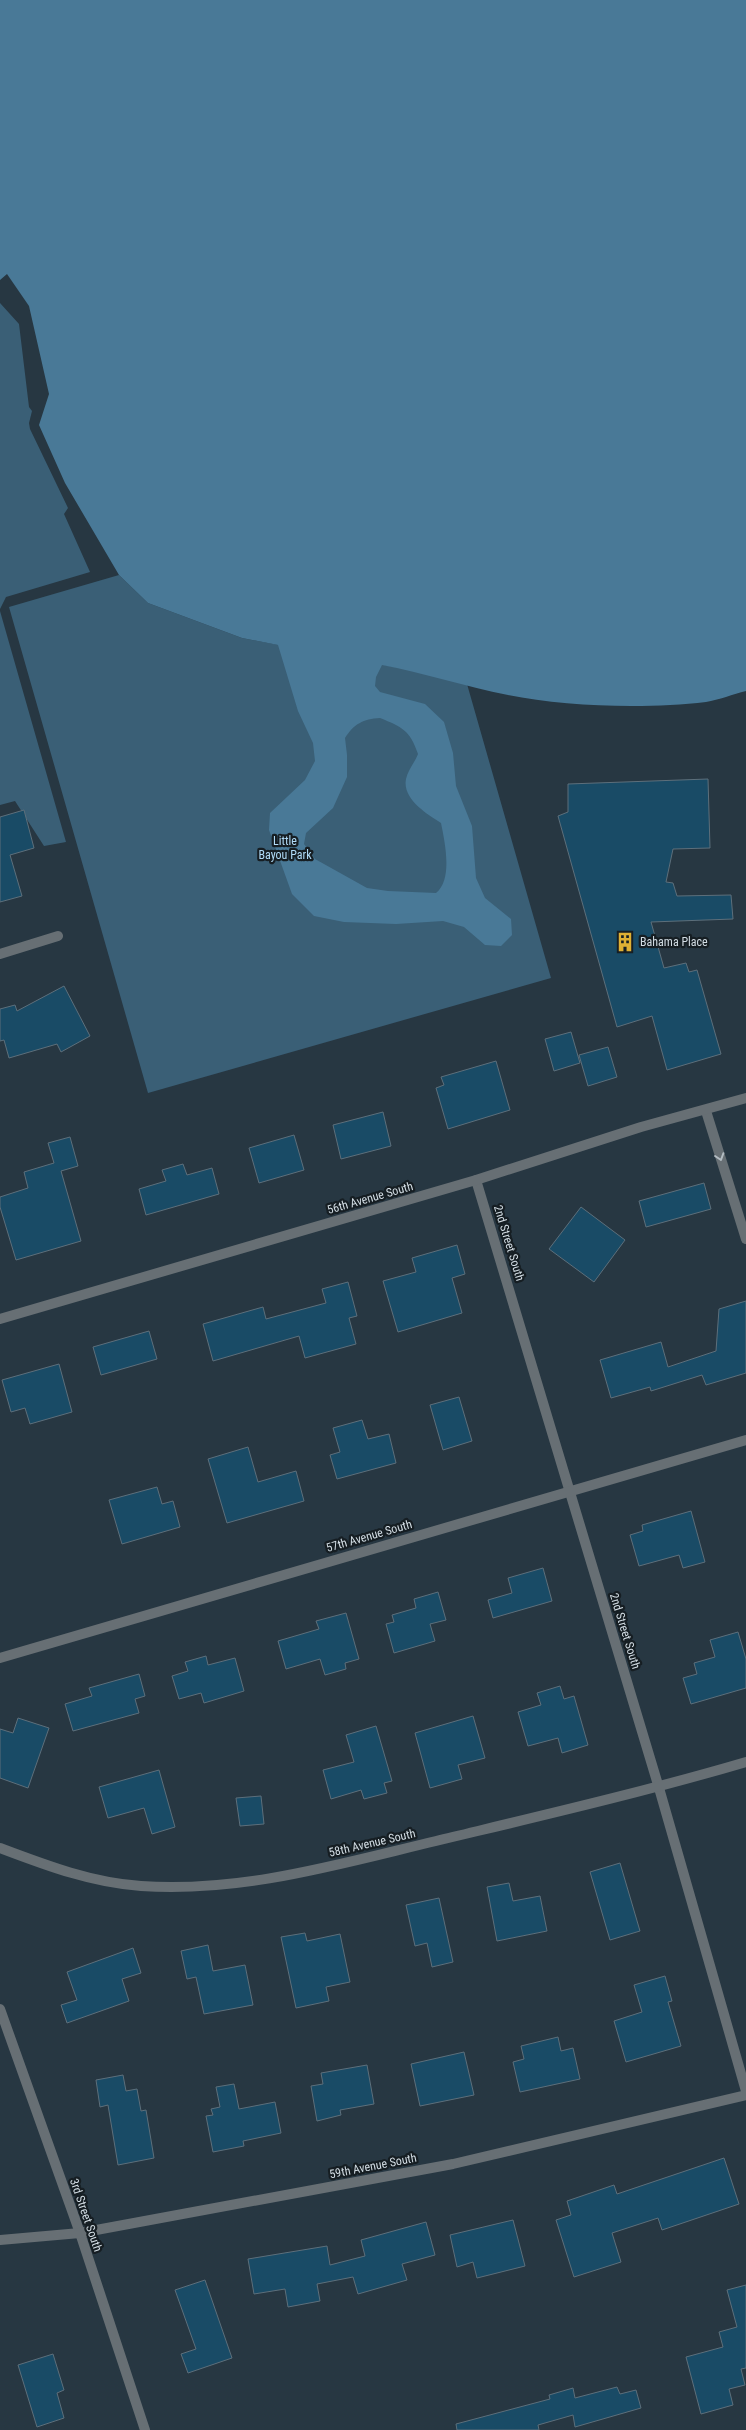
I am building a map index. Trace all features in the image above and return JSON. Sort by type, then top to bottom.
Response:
[{"type":"street","points":[[0,954],[58,936]]},
{"type":"street","name":"56th Avenue South","points":[[0,1319],[476,1180],[641,1127],[706,1111],[746,1098]]},
{"type":"street","points":[[706,1111],[746,1239]]},
{"type":"street","name":"2nd Street South","points":[[476,1180],[659,1788],[746,2091]]},
{"type":"street","name":"57th Avenue South","points":[[0,1658],[569,1490],[746,1440]]},
{"type":"street","name":"58th Avenue South","points":[[0,1848],[67,1873],[139,1886],[193,1888],[279,1878],[659,1788],[746,1762]]},
{"type":"street","name":"3rd Street South","points":[[0,2010],[80,2233],[145,2430]]},
{"type":"street","name":"59th Avenue South","points":[[0,2240],[80,2233],[453,2164],[746,2095]]},
{"type":"green space","points":[[0,303],[19,324],[29,407],[32,411],[29,423],[30,429],[68,508],[64,514],[90,572],[6,597],[0,609]]},
{"type":"green space","name":"Little Bayou Park","points":[[119,575],[148,603],[242,638],[427,673],[467,684],[551,978],[148,1093],[9,607]]},
{"type":"green space","points":[[0,611],[66,842],[44,846],[15,801],[0,805]]},
{"type":"shaded area","points":[[0,0],[746,0],[746,691],[711,701],[658,706],[607,706],[555,702],[508,695],[382,665],[376,677],[375,686],[380,692],[425,704],[444,722],[453,753],[456,786],[472,826],[476,878],[485,898],[511,919],[512,935],[501,946],[485,945],[464,927],[443,921],[396,924],[344,922],[314,916],[292,894],[269,830],[270,813],[305,780],[315,761],[313,743],[298,711],[278,645],[242,638],[148,603],[119,575],[65,483],[39,425],[49,394],[29,306],[7,274],[0,280]],"holes":[[[380,718],[400,727],[412,740],[418,754],[406,779],[408,793],[417,805],[441,823],[446,850],[446,870],[445,879],[436,893],[367,888],[315,859],[304,844],[306,833],[333,808],[347,777],[345,738],[352,729],[364,721]]]},
{"type":"building","name":"Bahama Place","points":[[708,779],[710,848],[673,849],[666,882],[673,883],[677,896],[731,895],[733,919],[651,922],[664,968],[686,963],[689,972],[697,970],[721,1054],[667,1070],[652,1016],[617,1027],[558,816],[568,812],[568,784]]},
{"type":"building","points":[[24,810],[34,848],[10,855],[22,896],[0,902],[0,817]]},
{"type":"building","points":[[64,986],[90,1036],[61,1052],[57,1044],[9,1058],[4,1040],[0,1041],[0,1009],[15,1005],[17,1011]]},
{"type":"building","points":[[571,1032],[580,1063],[554,1071],[545,1039]]},
{"type":"building","points":[[608,1047],[617,1077],[588,1086],[579,1055]]},
{"type":"building","points":[[496,1061],[510,1110],[448,1129],[436,1088],[444,1085],[441,1077]]},
{"type":"building","points":[[383,1112],[391,1146],[341,1159],[333,1125]]},
{"type":"building","points":[[294,1135],[304,1170],[259,1183],[249,1148]]},
{"type":"building","points":[[70,1137],[78,1166],[61,1171],[81,1241],[16,1260],[0,1207],[0,1197],[28,1188],[24,1172],[54,1163],[48,1143]]},
{"type":"building","points":[[183,1164],[187,1175],[212,1168],[219,1194],[146,1215],[139,1189],[166,1181],[162,1170]]},
{"type":"building","points":[[704,1183],[711,1209],[646,1227],[639,1201]]},
{"type":"building","points":[[581,1207],[625,1240],[594,1282],[549,1249]]},
{"type":"building","points":[[457,1245],[465,1274],[452,1278],[462,1313],[398,1332],[383,1281],[416,1272],[412,1258]]},
{"type":"building","points":[[348,1282],[357,1316],[349,1318],[356,1344],[305,1358],[299,1336],[213,1361],[203,1324],[263,1307],[266,1319],[326,1303],[322,1289]]},
{"type":"building","points":[[746,1301],[746,1373],[706,1385],[702,1375],[651,1391],[650,1387],[611,1398],[600,1360],[661,1342],[668,1367],[716,1351],[719,1309]]},
{"type":"building","points":[[149,1331],[157,1359],[101,1375],[93,1347]]},
{"type":"building","points":[[59,1364],[72,1412],[30,1424],[25,1408],[11,1412],[2,1380]]},
{"type":"building","points":[[459,1397],[472,1441],[443,1450],[430,1405]]},
{"type":"building","points":[[362,1420],[368,1439],[389,1434],[396,1463],[337,1479],[330,1455],[340,1452],[333,1428]]},
{"type":"building","points":[[248,1447],[258,1482],[296,1471],[304,1501],[227,1523],[208,1459]]},
{"type":"building","points":[[157,1487],[162,1504],[173,1501],[180,1527],[122,1544],[109,1500]]},
{"type":"building","points":[[691,1511],[705,1562],[683,1568],[679,1555],[639,1566],[630,1535],[643,1531],[642,1525]]},
{"type":"building","points":[[543,1568],[552,1601],[493,1618],[488,1600],[512,1593],[508,1578]]},
{"type":"building","points":[[438,1592],[446,1620],[430,1624],[435,1641],[394,1653],[386,1624],[394,1622],[392,1615],[416,1608],[414,1599]]},
{"type":"building","points":[[346,1613],[359,1659],[345,1663],[346,1669],[325,1675],[320,1659],[286,1669],[278,1641],[319,1629],[316,1621]]},
{"type":"building","points":[[738,1632],[746,1659],[746,1688],[691,1704],[683,1678],[697,1674],[694,1663],[715,1657],[710,1640]]},
{"type":"building","points":[[206,1656],[208,1665],[235,1658],[244,1691],[204,1703],[201,1693],[179,1699],[172,1676],[188,1671],[185,1662]]},
{"type":"building","points":[[139,1674],[145,1696],[135,1699],[139,1713],[73,1731],[65,1704],[92,1696],[89,1688]]},
{"type":"building","points":[[560,1686],[564,1699],[574,1696],[588,1745],[562,1753],[558,1738],[528,1746],[518,1712],[541,1705],[537,1693]]},
{"type":"building","points":[[473,1716],[485,1758],[458,1765],[462,1779],[430,1788],[415,1733]]},
{"type":"building","points":[[18,1718],[49,1728],[28,1788],[0,1778],[0,1729],[13,1733]]},
{"type":"building","points":[[376,1726],[392,1781],[384,1783],[387,1793],[364,1799],[361,1790],[331,1799],[323,1770],[354,1762],[346,1735]]},
{"type":"building","points":[[159,1770],[175,1827],[152,1834],[144,1808],[108,1818],[99,1787]]},
{"type":"building","points":[[261,1796],[264,1824],[240,1826],[236,1798]]},
{"type":"building","points":[[620,1863],[640,1931],[610,1940],[590,1872]]},
{"type":"building","points":[[509,1883],[513,1901],[540,1896],[547,1931],[497,1941],[487,1887]]},
{"type":"building","points":[[439,1898],[453,1962],[432,1967],[427,1943],[415,1946],[406,1905]]},
{"type":"building","points":[[305,1933],[307,1941],[340,1934],[350,1982],[326,1987],[329,2001],[296,2008],[281,1937]]},
{"type":"building","points":[[208,1945],[213,1971],[245,1965],[253,2005],[204,2014],[196,1977],[187,1979],[181,1951]]},
{"type":"building","points":[[133,1948],[141,1973],[122,1979],[129,2001],[67,2023],[61,2005],[77,2000],[67,1972]]},
{"type":"building","points":[[665,1976],[672,2001],[668,2002],[681,2046],[626,2062],[614,2021],[642,2012],[634,1985]]},
{"type":"building","points":[[558,2037],[561,2051],[573,2048],[580,2079],[520,2092],[513,2062],[524,2059],[521,2046]]},
{"type":"building","points":[[464,2052],[474,2095],[420,2106],[411,2064]]},
{"type":"building","points":[[367,2065],[374,2104],[340,2110],[341,2115],[317,2121],[311,2086],[323,2084],[321,2073]]},
{"type":"building","points":[[123,2075],[126,2091],[137,2089],[141,2111],[146,2110],[154,2158],[118,2165],[108,2105],[100,2107],[96,2080]]},
{"type":"building","points":[[234,2084],[239,2109],[275,2102],[281,2133],[243,2141],[244,2146],[213,2152],[206,2116],[213,2115],[211,2109],[220,2107],[216,2087]]},
{"type":"building","points":[[724,2158],[739,2204],[662,2230],[658,2218],[612,2233],[621,2262],[574,2277],[556,2220],[571,2215],[567,2201],[614,2185],[617,2194]]},
{"type":"building","points":[[513,2220],[525,2266],[477,2278],[473,2262],[457,2267],[450,2235]]},
{"type":"building","points":[[426,2222],[435,2255],[402,2264],[407,2280],[358,2294],[353,2277],[317,2284],[320,2301],[288,2307],[285,2289],[254,2294],[248,2259],[327,2246],[330,2265],[365,2256],[361,2240]]},
{"type":"building","points":[[205,2280],[232,2358],[188,2373],[181,2354],[196,2349],[175,2290]]},
{"type":"building","points":[[746,2285],[746,2368],[741,2369],[745,2385],[729,2389],[733,2405],[701,2414],[686,2357],[723,2347],[719,2332],[737,2327],[727,2290]]},
{"type":"building","points":[[53,2354],[64,2390],[57,2393],[64,2418],[37,2427],[18,2365]]},
{"type":"building","points":[[617,2387],[620,2394],[636,2390],[641,2408],[575,2427],[573,2415],[538,2425],[539,2430],[457,2430],[456,2424],[550,2399],[549,2395],[573,2388],[575,2398]]},
{"type":"place","name":"Bahama Place","points":[[625,942]]}]
